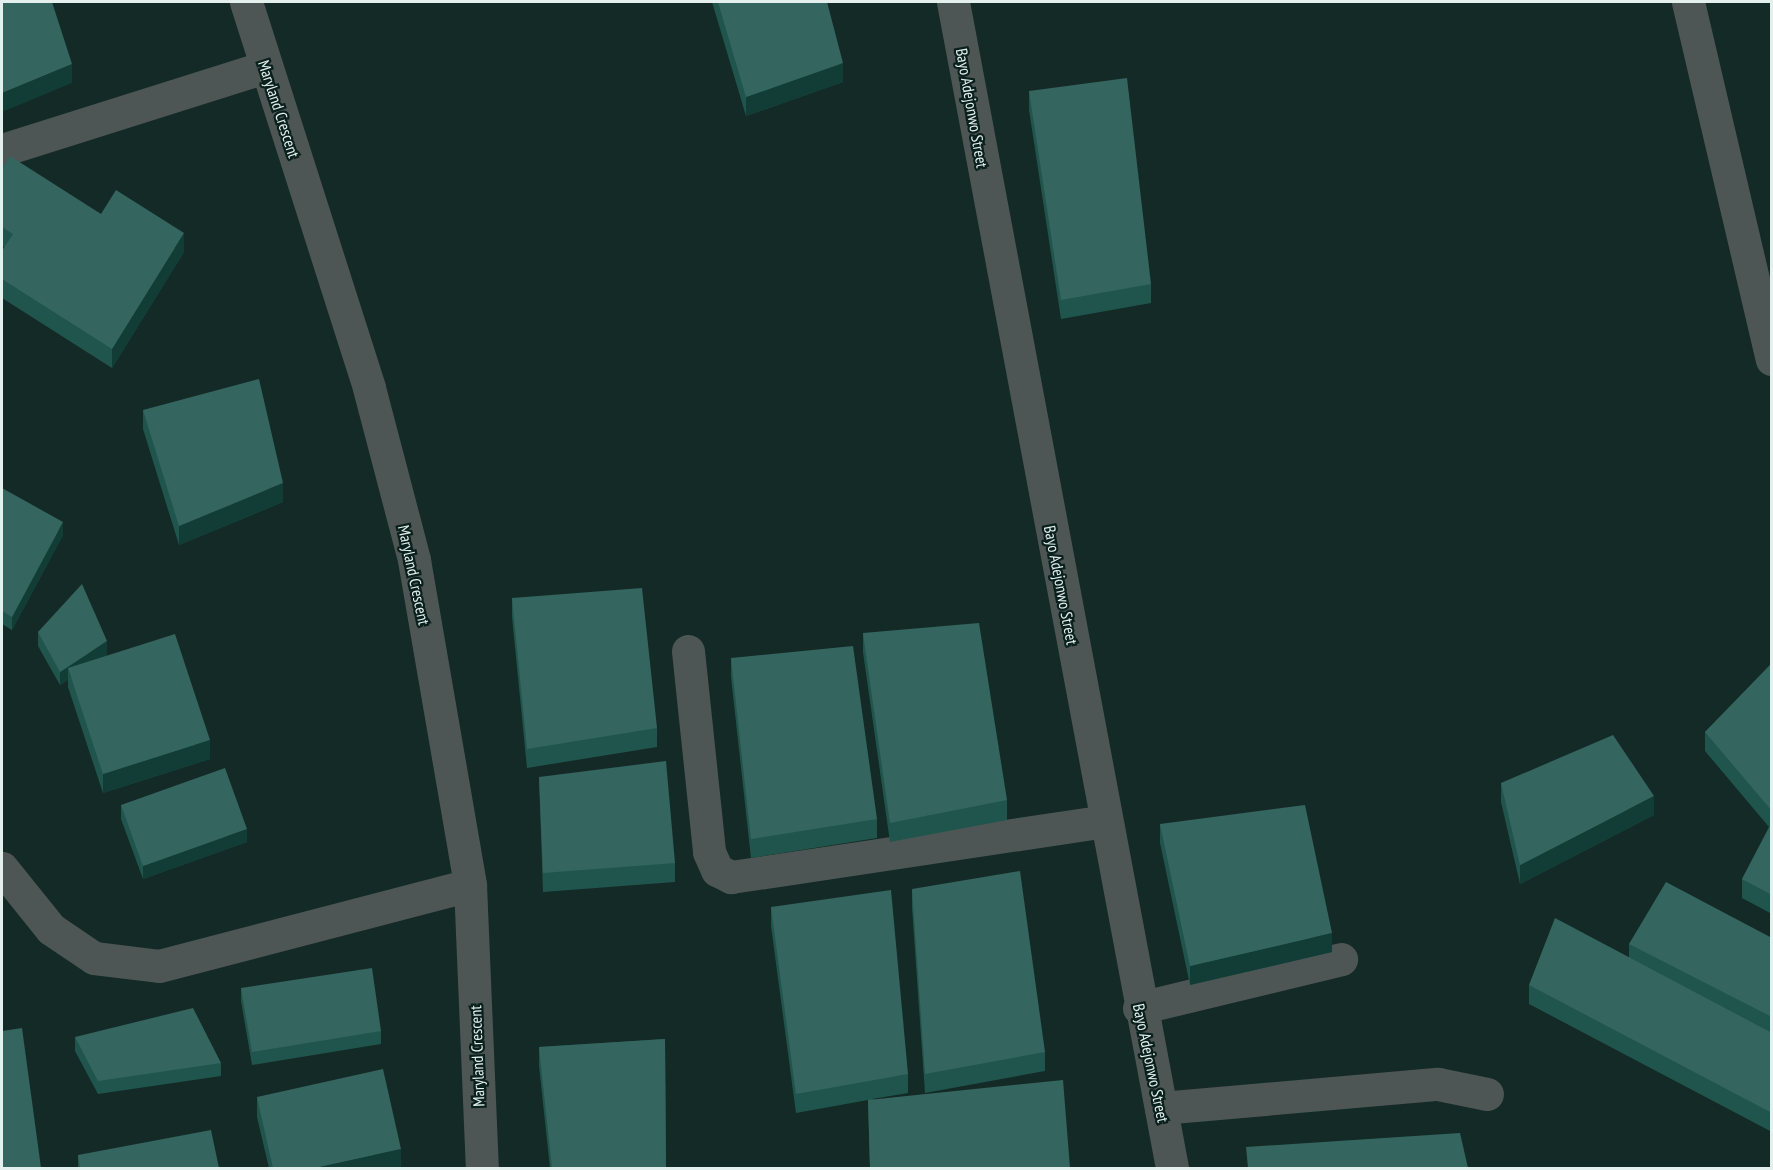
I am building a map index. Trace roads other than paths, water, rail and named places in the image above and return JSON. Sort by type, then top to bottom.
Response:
[{"type":"street","name":"Maryland Crescent","points":[[246,2],[369,388],[414,560],[470,885],[482,1168]]},
{"type":"street","name":"Bayo Adejonwo Street","points":[[953,2],[1139,1008],[1172,1168]]},
{"type":"street","points":[[1688,2],[1772,358]]},
{"type":"street","points":[[2,150],[265,67]]},
{"type":"street","points":[[688,651],[709,852],[717,870],[731,877],[1106,821]]},
{"type":"street","points":[[2,868],[51,929],[94,958],[159,966],[470,885]]},
{"type":"street","points":[[1139,1008],[1341,959]]},
{"type":"street","points":[[1161,1108],[1438,1084],[1487,1094]]}]
